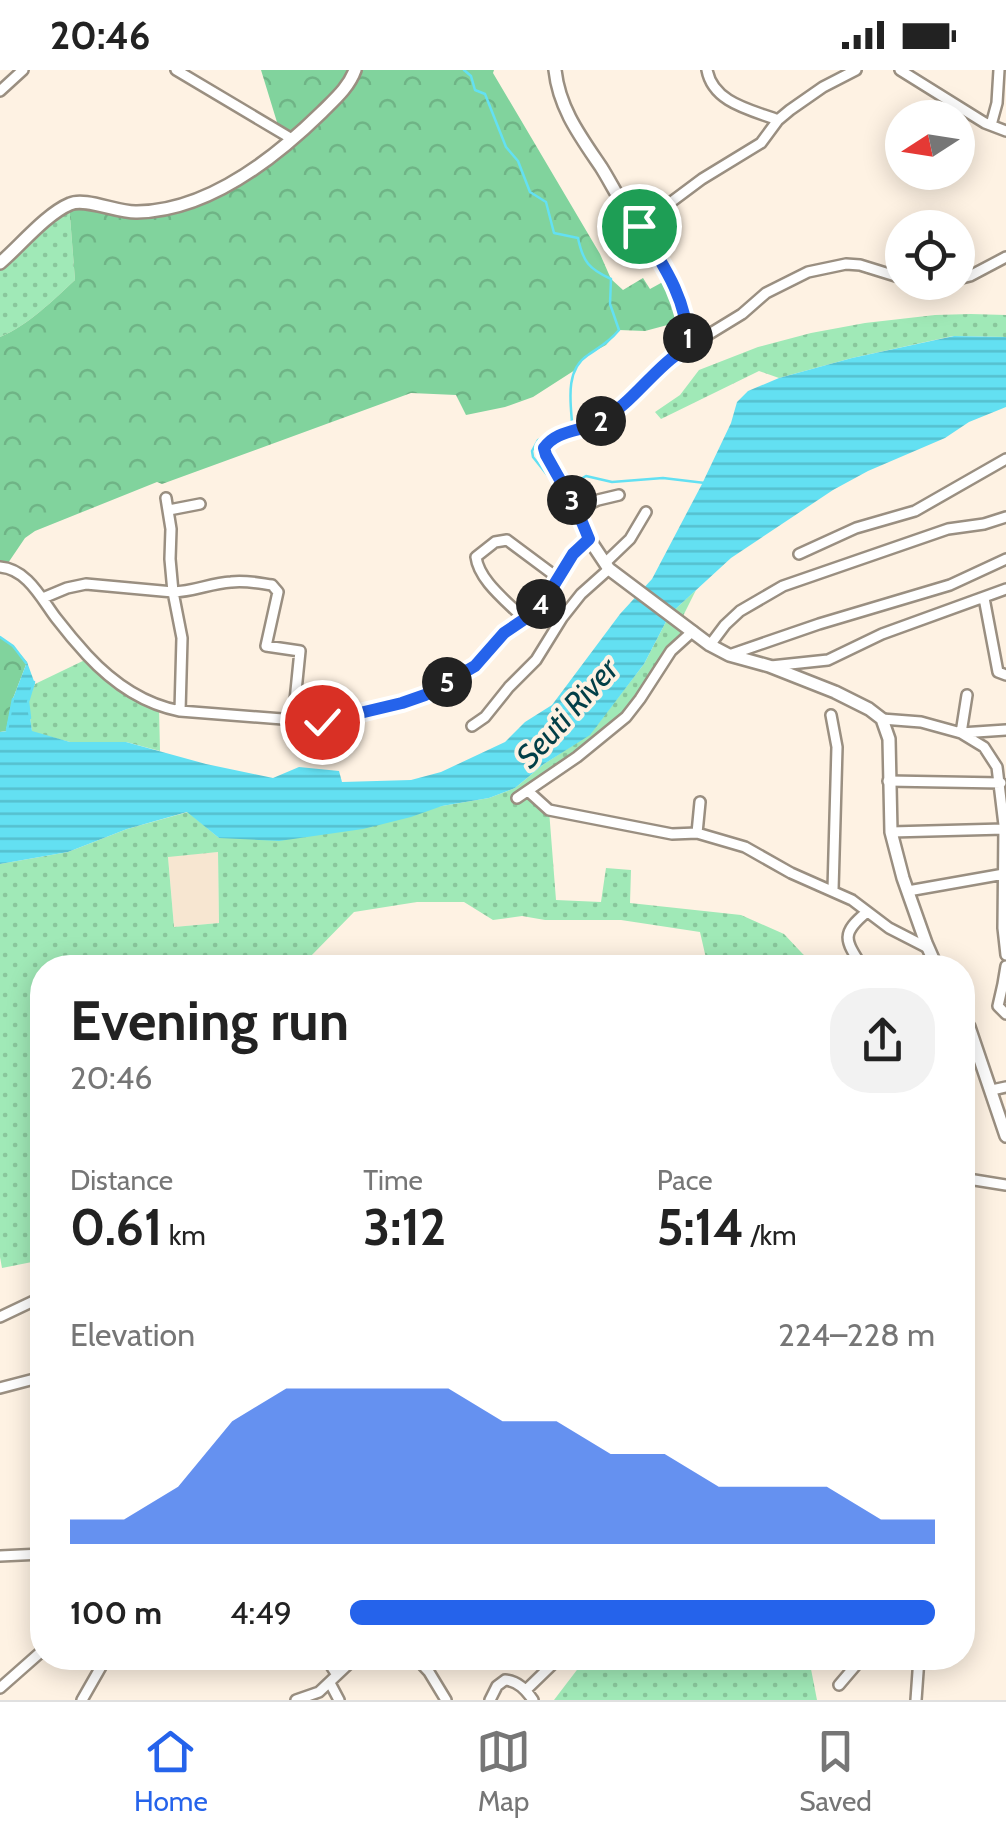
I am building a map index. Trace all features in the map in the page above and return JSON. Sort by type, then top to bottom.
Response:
[{"type":"street","points":[[0,91],[23,70]]},
{"type":"street","points":[[176,70],[292,138]]},
{"type":"street","points":[[0,263],[70,204],[82,201],[138,212],[184,204],[207,195],[252,170],[292,138],[332,102],[355,70]]},
{"type":"street","points":[[555,70],[562,104],[575,130],[675,286],[684,310],[688,347]]},
{"type":"street","points":[[707,70],[710,83],[729,101],[778,120]]},
{"type":"street","points":[[639,226],[761,142],[778,120],[822,87],[856,70]]},
{"type":"street","points":[[900,70],[1006,131]]},
{"type":"street","points":[[990,125],[1000,70]]},
{"type":"street","points":[[975,274],[1006,258]]},
{"type":"street","points":[[885,273],[846,264],[808,272],[766,293],[742,314],[673,356],[615,412],[599,423],[558,435],[544,448],[589,539],[610,570],[710,645],[834,692],[882,719],[889,739],[891,832],[931,955]]},
{"type":"street","points":[[799,554],[856,528],[915,511],[1006,459]]},
{"type":"street","points":[[577,510],[619,495]]},
{"type":"street","points":[[166,498],[182,638],[180,711]]},
{"type":"street","points":[[169,510],[200,504]]},
{"type":"street","points":[[472,726],[536,660],[580,594],[610,570],[646,512]]},
{"type":"street","points":[[710,645],[740,611],[783,586],[948,529],[1006,517]]},
{"type":"street","points":[[0,566],[24,576],[70,636],[110,678],[159,707],[322,722],[425,695],[475,666],[504,633],[532,614],[573,554],[589,539]]},
{"type":"street","points":[[524,619],[490,583],[476,557],[495,542],[507,540],[558,578]]},
{"type":"street","points":[[729,654],[950,585],[1006,559]]},
{"type":"street","points":[[42,598],[86,584],[174,592],[228,582],[252,581],[272,586],[278,592],[266,646],[300,651],[293,721]]},
{"type":"street","points":[[769,666],[828,660],[882,634],[1006,589]]},
{"type":"street","points":[[984,598],[996,666],[998,672],[1006,675]]},
{"type":"street","points":[[516,798],[577,757],[626,716],[671,651],[693,631]]},
{"type":"street","points":[[992,636],[1006,632]]},
{"type":"street","points":[[961,732],[967,695]]},
{"type":"street","points":[[830,715],[836,747],[833,890]]},
{"type":"street","points":[[882,719],[921,722],[961,732],[1006,730]]},
{"type":"street","points":[[961,732],[984,747],[997,767],[1001,783],[1006,956]]},
{"type":"street","points":[[888,781],[1001,783]]},
{"type":"street","points":[[528,792],[549,810],[560,813],[672,834],[698,833],[745,847],[852,900],[889,928],[928,948]]},
{"type":"street","points":[[698,833],[700,802]]},
{"type":"street","points":[[891,832],[1005,826]]},
{"type":"street","points":[[908,891],[1004,874]]},
{"type":"street","points":[[856,955],[848,933],[867,912]]},
{"type":"street","points":[[1006,966],[998,1006],[1006,1014]]},
{"type":"street","points":[[975,1043],[1006,1136]]},
{"type":"street","points":[[992,1090],[1006,1087]]},
{"type":"street","points":[[975,1180],[1006,1185]]},
{"type":"street","points":[[0,1317],[30,1303]]},
{"type":"street","points":[[0,1388],[30,1380]]},
{"type":"street","points":[[0,1556],[30,1555]]},
{"type":"street","points":[[0,1688],[30,1662]]},
{"type":"street","points":[[82,1700],[99,1670]]},
{"type":"street","points":[[330,1670],[339,1700]]},
{"type":"street","points":[[296,1700],[319,1692],[342,1670]]},
{"type":"street","points":[[425,1670],[446,1700]]},
{"type":"street","points":[[526,1690],[547,1670]]},
{"type":"street","points":[[839,1685],[852,1670]]},
{"type":"street","points":[[916,1700],[918,1670]]},
{"type":"street","points":[[490,1700],[505,1680],[512,1680],[533,1700]]},
{"type":"shaded area","points":[[218,852],[219,923],[174,927],[168,856]]},
{"type":"green space","points":[[261,70],[494,70],[611,279],[623,290],[643,278],[650,289],[670,278],[686,320],[645,331],[619,330],[606,345],[584,357],[575,370],[533,397],[505,407],[466,415],[456,395],[411,393],[162,484],[157,482],[35,531],[25,538],[6,566],[0,567],[0,337],[31,319],[75,280],[69,204],[137,212],[207,195],[292,139],[280,132]]},
{"type":"green space","points":[[69,204],[75,280],[31,319],[0,337],[0,263]]},
{"type":"green space","points":[[1006,315],[1006,337],[953,336],[779,378],[759,371],[661,419],[655,412],[680,395],[699,370],[758,347],[865,323]]},
{"type":"green space","points":[[696,590],[680,622],[693,631],[671,651],[626,717],[529,791],[549,810],[556,900],[601,902],[606,868],[631,870],[630,903],[741,915],[784,934],[804,955],[705,955],[700,932],[621,920],[545,920],[522,916],[493,920],[464,902],[417,902],[354,912],[312,955],[30,955],[30,1262],[2,1268],[0,864],[68,852],[127,829],[188,812],[219,838],[489,798],[515,788],[590,734],[644,664],[670,614]],"holes":[[[218,852],[219,923],[174,927],[168,857]]]},
{"type":"green space","points":[[0,637],[27,662],[6,731],[0,732]]},
{"type":"green space","points":[[89,658],[159,707],[160,751],[126,742],[70,742],[32,732],[28,702],[35,684]]},
{"type":"green space","points":[[577,1670],[811,1670],[817,1700],[554,1700]]},
{"type":"water","name":"Seuti River","points":[[954,336],[1006,337],[1006,407],[833,490],[731,558],[670,614],[644,664],[590,735],[515,788],[363,829],[279,841],[219,838],[187,812],[127,829],[68,852],[0,864],[0,732],[7,731],[12,701],[27,662],[35,684],[28,702],[32,731],[70,742],[126,742],[273,778],[299,767],[339,771],[342,782],[411,780],[441,772],[505,742],[525,722],[552,705],[620,614],[652,579],[702,484],[737,402],[748,391],[779,378],[852,358]]},
{"type":"waterway","points":[[464,70],[471,76],[475,90],[485,94],[506,147],[518,161],[530,192],[546,202],[554,233],[578,238],[588,264],[611,279],[610,304],[619,330],[576,368],[571,385],[572,422],[538,440],[532,451],[560,491]]},
{"type":"waterway","points":[[567,487],[586,476],[612,482],[663,478],[705,483]]},
{"type":"waterway","points":[[0,637],[26,663]]},
{"type":"waterway","points":[[30,718],[28,702],[34,682]]},
{"type":"waterway","points":[[7,730],[13,699]]},
{"type":"route","points":[[322,722],[425,695],[475,666],[504,633],[532,614],[573,554],[589,539],[544,448],[558,435],[599,423],[615,412],[673,356],[688,347],[684,310],[675,286],[639,226]]}]
